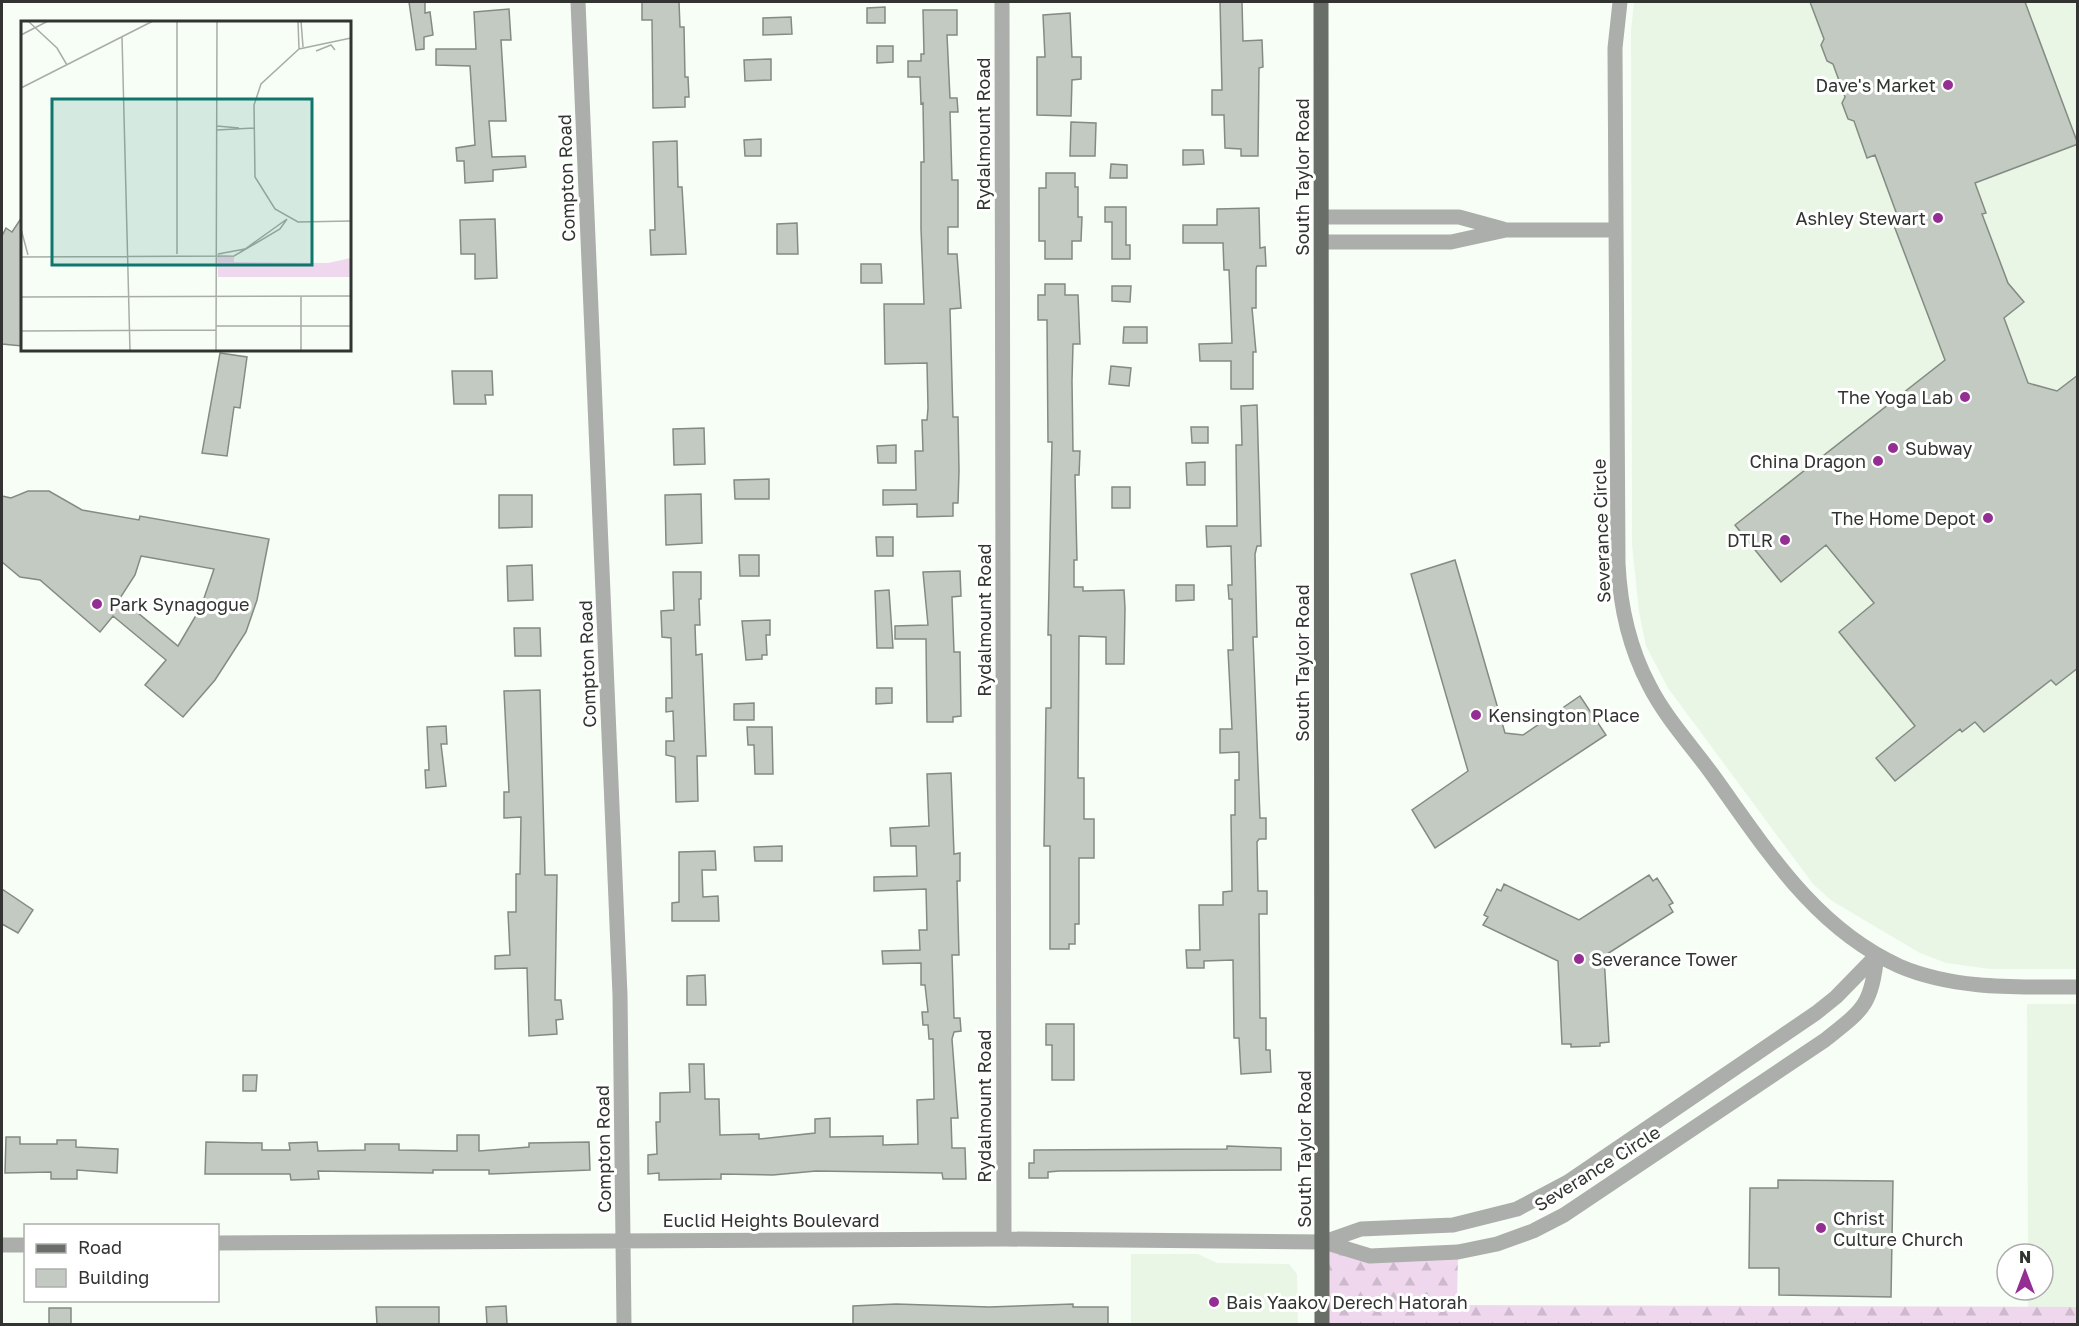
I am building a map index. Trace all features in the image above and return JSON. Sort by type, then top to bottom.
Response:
[{"type":"main road","name":"South Taylor Road","points":[[1321,2],[1324,1242],[1322,1324]]},
{"type":"street","name":"Compton Road","points":[[578,2],[620,995],[624,1324]]},
{"type":"street","name":"Rydalmount Road","points":[[1002,2],[1004,1239]]},
{"type":"street","name":"Severance Circle","points":[[1620,2],[1614,48],[1619,572],[1626,623],[1634,652],[1649,686],[1669,717],[1787,877],[1812,906],[1843,933],[1877,955],[1915,972],[1968,984],[2002,987],[2078,987]]},
{"type":"street","points":[[1322,216],[1460,217],[1506,230]]},
{"type":"street","points":[[1322,242],[1451,242],[1506,230],[1616,230]]},
{"type":"street","name":"Severance Circle","points":[[1324,1242],[1361,1229],[1423,1228],[1485,1219],[1542,1198],[1816,1013],[1836,997],[1877,955]]},
{"type":"street","name":"Severance Circle","points":[[1324,1242],[1370,1256],[1458,1252],[1497,1244],[1533,1231],[1564,1215],[1850,1021],[1866,1006],[1875,978],[1877,955]]},
{"type":"street","name":"Euclid Heights Boulevard","points":[[219,1243],[1004,1239],[1324,1242]]},
{"type":"street","points":[[2,1245],[24,1245]]},
{"type":"shaded area","points":[[1634,2],[2077,2],[2077,969],[1990,969],[1946,963],[1920,953],[1832,901],[1813,884],[1668,688],[1646,646],[1639,612],[1632,544],[1631,30]]},
{"type":"shaded area","points":[[2027,1004],[2077,1004],[2077,1324],[2028,1324],[2028,1302],[2055,1302],[2055,1242],[2028,1242]]},
{"type":"shaded area","name":"Bais Yaakov Derech Hatorah","points":[[1131,1254],[1198,1254],[1217,1263],[1289,1264],[1297,1274],[1298,1324],[1131,1324]]},
{"type":"green space","points":[[1324,1242],[1357,1254],[1458,1252],[1457,1305],[2078,1307],[2077,1324],[1322,1324]]},
{"type":"building","points":[[409,2],[425,2],[425,13],[430,12],[433,35],[424,37],[424,49],[416,50]]},
{"type":"building","points":[[642,2],[679,2],[680,27],[684,27],[685,77],[688,77],[689,97],[685,97],[685,107],[653,108],[652,20],[642,20]]},
{"type":"building","points":[[1220,2],[1242,2],[1243,41],[1262,40],[1263,67],[1259,68],[1258,156],[1241,156],[1241,149],[1225,148],[1224,115],[1212,115],[1212,90],[1222,90]]},
{"type":"building","points":[[1810,2],[2025,2],[2078,144],[1975,183],[1986,213],[1982,214],[2008,283],[2024,302],[2004,318],[2028,383],[2057,391],[2078,375],[2078,668],[2056,685],[2051,680],[1984,732],[1975,722],[1962,732],[1960,729],[1895,781],[1876,758],[1915,726],[1839,632],[1874,603],[1826,545],[1781,582],[1735,525],[1945,360],[1890,215],[1896,212],[1875,155],[1867,158],[1854,121],[1848,119],[1842,103],[1845,97],[1833,64],[1827,61],[1821,45],[1824,39]]},
{"type":"building","points":[[885,7],[885,23],[867,23],[867,8]]},
{"type":"building","points":[[509,9],[511,40],[501,40],[506,121],[489,121],[492,157],[525,156],[526,167],[493,170],[493,181],[465,183],[464,161],[457,161],[456,148],[475,145],[470,66],[436,65],[436,49],[476,49],[474,12]]},
{"type":"building","points":[[923,10],[957,10],[957,35],[947,35],[950,98],[957,98],[958,112],[950,112],[952,180],[958,180],[958,227],[948,227],[948,254],[957,254],[961,308],[950,309],[953,417],[958,417],[958,503],[953,503],[953,516],[917,517],[917,504],[883,505],[883,490],[916,490],[915,451],[923,451],[922,420],[927,420],[927,363],[885,364],[884,304],[924,304],[921,229],[921,162],[924,162],[923,103],[921,104],[920,77],[908,77],[908,61],[921,61],[921,54],[924,54]]},
{"type":"building","points":[[1070,13],[1072,57],[1081,57],[1081,79],[1072,80],[1071,116],[1037,115],[1037,57],[1045,57],[1043,15]]},
{"type":"building","points":[[791,17],[792,34],[763,35],[763,18]]},
{"type":"building","points":[[877,46],[893,46],[893,62],[877,63]]},
{"type":"building","points":[[771,59],[771,80],[745,81],[744,60]]},
{"type":"building","points":[[1071,122],[1096,123],[1095,156],[1070,156]]},
{"type":"building","points":[[761,139],[761,156],[745,156],[744,140]]},
{"type":"building","points":[[677,141],[678,187],[682,187],[686,254],[651,255],[650,230],[655,230],[653,142]]},
{"type":"building","points":[[1183,150],[1203,150],[1204,164],[1183,165]]},
{"type":"building","points":[[1111,164],[1127,165],[1127,178],[1110,178]]},
{"type":"building","points":[[1046,173],[1075,173],[1075,187],[1078,187],[1078,217],[1082,217],[1081,241],[1072,241],[1072,259],[1045,259],[1045,241],[1039,241],[1039,188],[1046,188]]},
{"type":"building","points":[[1105,207],[1126,207],[1126,245],[1130,245],[1130,259],[1112,259],[1112,222],[1105,222]]},
{"type":"building","points":[[1259,208],[1260,248],[1265,247],[1266,266],[1257,266],[1256,269],[1256,308],[1252,308],[1256,352],[1253,352],[1253,389],[1231,389],[1231,361],[1200,361],[1199,344],[1232,343],[1229,270],[1224,270],[1223,243],[1183,243],[1183,225],[1217,225],[1217,209]]},
{"type":"building","points":[[21,218],[21,346],[2,344],[2,236],[6,228],[12,232]]},
{"type":"building","points":[[495,219],[497,278],[475,279],[475,254],[461,254],[460,220]]},
{"type":"building","points":[[797,223],[798,254],[777,254],[777,224]]},
{"type":"building","points":[[861,264],[881,264],[882,283],[861,283]]},
{"type":"building","points":[[1045,284],[1065,284],[1065,295],[1078,295],[1080,344],[1073,344],[1072,381],[1073,451],[1080,451],[1079,475],[1075,475],[1077,560],[1074,560],[1074,587],[1083,587],[1083,591],[1124,590],[1125,608],[1124,664],[1106,664],[1106,637],[1079,636],[1078,778],[1084,778],[1084,819],[1094,819],[1094,858],[1079,858],[1079,924],[1075,924],[1075,944],[1069,944],[1069,949],[1050,949],[1050,846],[1044,846],[1046,708],[1051,708],[1051,635],[1048,635],[1052,442],[1048,442],[1047,320],[1038,320],[1038,295],[1045,295]]},
{"type":"building","points":[[1112,286],[1131,286],[1130,302],[1112,301]]},
{"type":"building","points":[[1124,327],[1147,327],[1147,343],[1123,343]]},
{"type":"building","points":[[220,353],[247,357],[240,408],[234,407],[227,456],[202,453]]},
{"type":"building","points":[[1111,366],[1131,368],[1129,386],[1109,384]]},
{"type":"building","points":[[452,371],[492,371],[493,395],[485,395],[486,404],[454,404]]},
{"type":"building","points":[[1257,405],[1261,546],[1257,546],[1255,554],[1257,637],[1253,637],[1260,818],[1266,818],[1266,839],[1259,839],[1257,842],[1258,891],[1267,891],[1267,914],[1259,914],[1260,1018],[1266,1018],[1266,1050],[1270,1050],[1271,1072],[1241,1074],[1239,1038],[1234,1038],[1233,960],[1204,961],[1204,968],[1187,968],[1186,950],[1200,950],[1199,905],[1223,905],[1223,892],[1232,891],[1231,815],[1235,815],[1235,780],[1239,780],[1239,752],[1220,753],[1220,729],[1232,729],[1228,650],[1233,650],[1232,599],[1229,599],[1228,585],[1232,585],[1231,546],[1207,547],[1206,526],[1237,526],[1236,445],[1242,445],[1241,406]]},
{"type":"building","points":[[1191,427],[1208,427],[1208,443],[1192,443]]},
{"type":"building","points":[[704,428],[705,464],[674,465],[673,429]]},
{"type":"building","points":[[896,445],[896,463],[878,463],[877,446]]},
{"type":"building","points":[[1205,462],[1205,485],[1187,485],[1186,463]]},
{"type":"building","points":[[769,479],[769,499],[735,499],[734,480]]},
{"type":"building","points":[[1112,487],[1130,487],[1130,508],[1112,508]]},
{"type":"building","name":"Park Synagogue","points":[[28,491],[49,491],[82,510],[139,520],[140,516],[269,539],[257,600],[246,632],[215,680],[183,717],[145,685],[166,660],[113,616],[100,632],[40,580],[20,577],[2,562],[2,496],[11,498]],"holes":[[[141,556],[214,569],[201,607],[178,646],[120,598],[135,575]]]},
{"type":"building","points":[[701,494],[702,543],[666,545],[665,495]]},
{"type":"building","points":[[499,495],[532,495],[532,527],[499,528]]},
{"type":"building","points":[[876,537],[893,537],[893,556],[877,556]]},
{"type":"building","points":[[739,555],[759,555],[759,576],[740,576]]},
{"type":"building","name":"Kensington Place","points":[[1455,560],[1505,733],[1523,735],[1580,696],[1606,735],[1435,848],[1412,810],[1468,771],[1411,574]]},
{"type":"building","points":[[532,565],[533,600],[508,601],[507,566]]},
{"type":"building","points":[[960,571],[961,596],[952,597],[954,652],[960,652],[961,716],[953,717],[953,722],[927,722],[926,639],[895,639],[895,626],[928,625],[923,572]]},
{"type":"building","points":[[673,572],[701,572],[700,625],[695,625],[696,655],[702,654],[706,756],[697,756],[698,801],[676,802],[675,757],[666,755],[666,741],[674,741],[673,711],[666,712],[666,698],[672,698],[671,638],[662,637],[661,611],[674,610]]},
{"type":"building","points":[[1176,585],[1194,585],[1194,600],[1176,601]]},
{"type":"building","points":[[889,590],[893,648],[877,648],[875,591]]},
{"type":"building","points":[[770,620],[770,635],[766,635],[767,655],[762,655],[762,659],[746,660],[742,621]]},
{"type":"building","points":[[514,628],[540,628],[541,656],[515,656]]},
{"type":"building","points":[[876,688],[892,688],[892,703],[876,704]]},
{"type":"building","points":[[540,690],[545,875],[557,875],[555,1000],[561,1000],[563,1019],[556,1020],[557,1034],[529,1036],[527,968],[495,969],[495,956],[510,955],[508,912],[516,912],[516,874],[520,874],[521,817],[504,818],[504,792],[509,792],[504,691]]},
{"type":"building","points":[[754,703],[754,720],[734,720],[734,704]]},
{"type":"building","points":[[446,726],[447,744],[441,744],[446,786],[426,788],[425,770],[429,770],[427,727]]},
{"type":"building","points":[[747,727],[772,727],[773,774],[755,774],[754,745],[748,745]]},
{"type":"building","points":[[951,773],[954,854],[960,853],[960,881],[957,881],[959,955],[952,955],[954,1018],[960,1018],[961,1031],[954,1032],[952,1039],[958,1118],[951,1118],[952,1148],[965,1148],[966,1179],[943,1179],[942,1173],[816,1171],[773,1175],[721,1174],[721,1179],[659,1180],[659,1173],[648,1174],[648,1155],[657,1154],[656,1122],[660,1122],[660,1093],[690,1092],[689,1064],[704,1064],[705,1099],[719,1099],[720,1135],[759,1134],[759,1139],[815,1133],[815,1119],[830,1118],[830,1137],[883,1136],[883,1145],[918,1144],[917,1100],[934,1099],[933,1039],[929,1039],[928,1025],[923,1025],[922,1012],[928,1012],[925,985],[921,985],[921,963],[883,964],[882,951],[920,950],[919,930],[927,930],[926,889],[874,891],[874,877],[917,876],[916,846],[891,846],[890,828],[929,826],[927,774]]},
{"type":"building","points":[[782,846],[782,861],[755,861],[754,847]]},
{"type":"building","points":[[715,851],[716,870],[702,870],[703,897],[718,896],[719,921],[672,921],[672,903],[679,902],[679,852]]},
{"type":"building","name":"Severance Tower","points":[[1649,875],[1653,881],[1657,878],[1673,903],[1669,905],[1673,912],[1604,956],[1609,1042],[1600,1043],[1600,1046],[1571,1047],[1571,1044],[1562,1044],[1558,961],[1483,925],[1488,917],[1484,915],[1497,889],[1501,891],[1504,884],[1579,920]]},
{"type":"building","points":[[2,889],[33,910],[18,933],[2,924]]},
{"type":"building","points":[[705,975],[706,1005],[687,1005],[687,976]]},
{"type":"building","points":[[1046,1024],[1074,1024],[1074,1080],[1052,1080],[1052,1045],[1046,1045]]},
{"type":"building","points":[[243,1075],[257,1075],[256,1091],[243,1091]]},
{"type":"building","points":[[457,1135],[479,1135],[479,1151],[529,1147],[529,1143],[589,1142],[590,1170],[489,1174],[489,1170],[433,1170],[433,1173],[318,1171],[319,1179],[291,1180],[290,1174],[205,1174],[206,1142],[262,1143],[262,1150],[290,1150],[289,1143],[317,1142],[318,1151],[365,1150],[365,1144],[399,1144],[399,1150],[457,1151]]},
{"type":"building","points":[[6,1137],[20,1137],[20,1144],[57,1144],[57,1140],[76,1140],[76,1147],[118,1149],[117,1173],[77,1170],[77,1179],[51,1179],[51,1172],[5,1173]]},
{"type":"building","points":[[1227,1146],[1281,1148],[1281,1170],[1059,1171],[1048,1172],[1048,1178],[1029,1178],[1029,1163],[1034,1163],[1034,1150],[1227,1149]]},
{"type":"building","name":"Christ Culture Church","points":[[1778,1180],[1893,1181],[1891,1297],[1779,1295],[1779,1268],[1749,1268],[1750,1188],[1778,1188]]},
{"type":"building","points":[[896,1304],[989,1307],[1073,1304],[1073,1307],[1108,1307],[1108,1324],[853,1324],[853,1306]]},
{"type":"building","points":[[506,1306],[507,1324],[487,1324],[486,1307]]},
{"type":"building","points":[[376,1307],[439,1307],[439,1324],[377,1324]]},
{"type":"building","points":[[49,1308],[71,1308],[71,1324],[49,1324]]},
{"type":"place","name":"Dave's Market","points":[[1948,85]]},
{"type":"place","name":"Ashley Stewart","points":[[1938,218]]},
{"type":"place","name":"The Yoga Lab","points":[[1965,397]]},
{"type":"place","name":"Subway","points":[[1893,448]]},
{"type":"place","name":"China Dragon","points":[[1878,461]]},
{"type":"place","name":"The Home Depot","points":[[1988,518]]},
{"type":"place","name":"DTLR","points":[[1785,540]]},
{"type":"place","name":"Park Synagogue","points":[[97,604]]},
{"type":"place","name":"Kensington Place","points":[[1476,715]]},
{"type":"place","name":"Severance Tower","points":[[1579,959]]},
{"type":"place","name":"Christ Culture Church","points":[[1821,1228]]},
{"type":"place","name":"Bais Yaakov Derech Hatorah","points":[[1214,1302]]}]
